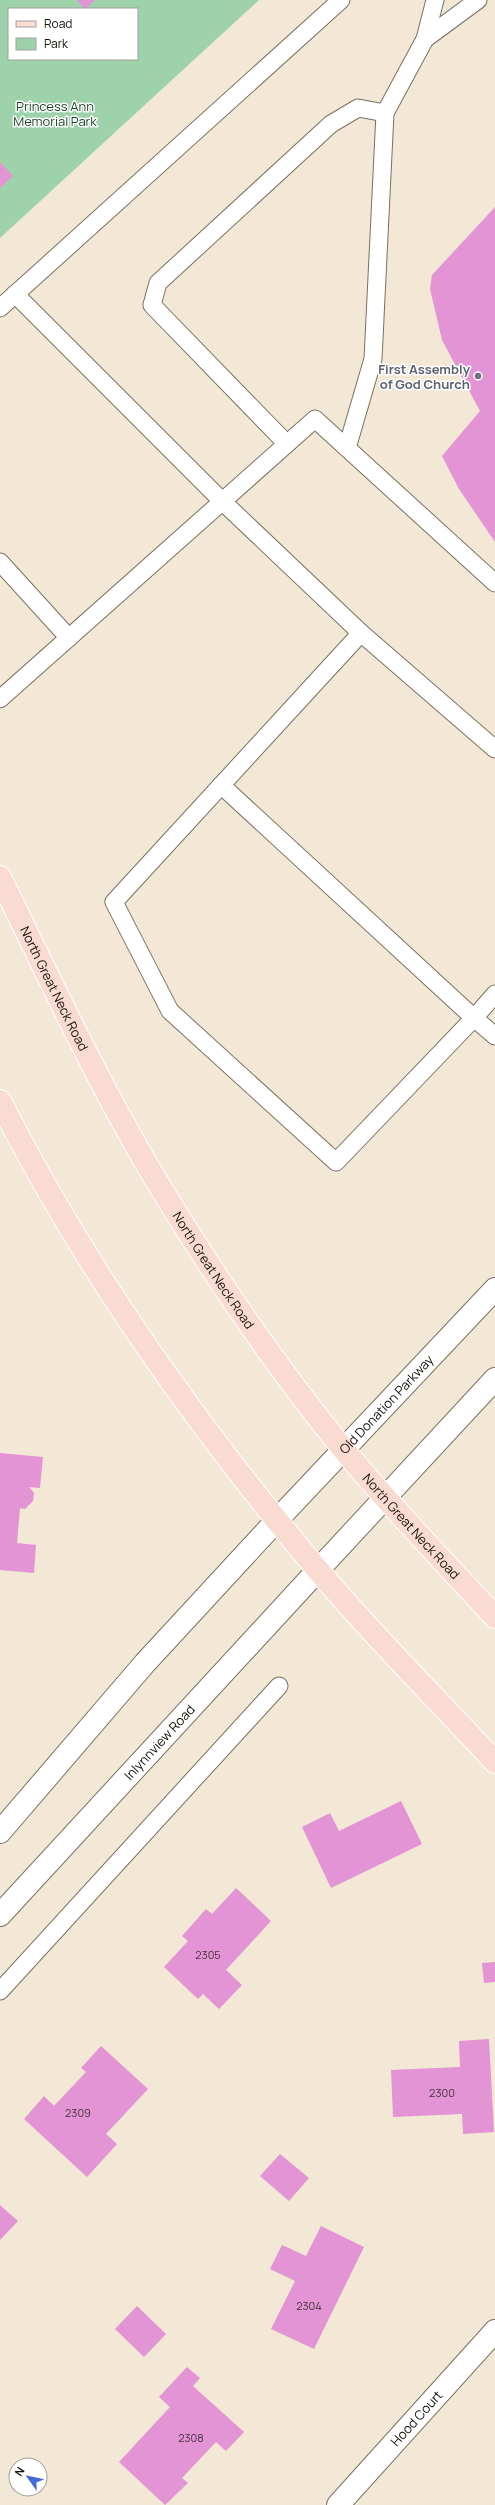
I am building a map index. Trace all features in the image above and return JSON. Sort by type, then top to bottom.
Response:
[{"type":"main road","name":"North Great Neck Road","points":[[0,877],[86,1053],[147,1165],[250,1324],[344,1450],[384,1497],[495,1617]]},
{"type":"main road","points":[[0,1101],[99,1275],[163,1373],[318,1570],[495,1762]]},
{"type":"street","name":"Old Donation Parkway","points":[[278,1520],[495,1289]]},
{"type":"street","points":[[318,1570],[384,1497],[495,1379]]},
{"type":"street","points":[[0,1832],[145,1664],[278,1520]]},
{"type":"street","name":"Inlynnview Road","points":[[0,1915],[318,1570]]},
{"type":"street","name":"Hood Court","points":[[338,2505],[495,2331]]},
{"type":"lane","points":[[0,308],[341,0]]},
{"type":"lane","points":[[347,448],[373,359],[385,113],[425,39],[435,0]]},
{"type":"lane","points":[[425,39],[478,0]]},
{"type":"lane","points":[[288,444],[152,305],[158,283],[331,124],[358,108],[385,113]]},
{"type":"lane","points":[[15,294],[222,502],[361,633],[495,749]]},
{"type":"lane","points":[[0,699],[316,419],[495,583]]},
{"type":"lane","points":[[0,562],[69,638]]},
{"type":"lane","points":[[361,633],[114,902],[170,1011],[336,1162],[474,1018],[495,994]]},
{"type":"lane","points":[[221,785],[495,1036]]},
{"type":"lane","points":[[0,1991],[279,1686]]},
{"type":"green space","name":"Princess Ann Memorial Park","points":[[0,0],[259,0],[0,238]]},
{"type":"building","points":[[77,0],[95,0],[86,8],[84,8]]},
{"type":"building","points":[[0,162],[13,176],[0,188]]},
{"type":"building","name":"First Assembly of God Church","points":[[495,207],[495,542],[459,489],[442,456],[480,411],[442,340],[430,289],[432,275]]},
{"type":"building","points":[[0,1453],[43,1457],[40,1488],[29,1487],[34,1493],[33,1501],[25,1509],[20,1508],[17,1543],[36,1545],[34,1573],[0,1570]]},
{"type":"building","points":[[401,1801],[422,1844],[331,1888],[302,1827],[330,1813],[339,1831]]},
{"type":"building","points":[[236,1888],[271,1921],[226,1970],[242,1985],[219,2009],[203,1994],[198,1999],[164,1967],[188,1941],[182,1936],[206,1909],[212,1914]]},
{"type":"building","points":[[495,1962],[495,1982],[484,1983],[482,1963]]},
{"type":"building","points":[[489,2039],[494,2132],[463,2134],[462,2114],[393,2117],[391,2070],[460,2067],[459,2041]]},
{"type":"building","points":[[101,2046],[148,2089],[106,2134],[117,2144],[87,2177],[24,2119],[44,2096],[54,2106],[86,2072],[81,2068]]},
{"type":"building","points":[[280,2154],[309,2178],[289,2201],[260,2176]]},
{"type":"building","points":[[0,2205],[18,2221],[0,2240]]},
{"type":"building","points":[[321,2226],[364,2247],[314,2349],[271,2329],[295,2281],[270,2269],[282,2245],[306,2256]]},
{"type":"building","points":[[137,2306],[166,2334],[144,2357],[115,2329]]},
{"type":"building","points":[[187,2367],[200,2378],[193,2386],[244,2432],[226,2451],[216,2442],[182,2478],[188,2483],[165,2505],[119,2462],[170,2407],[159,2397]]},
{"type":"place","name":"First Assembly of God Church","points":[[478,376]]}]
